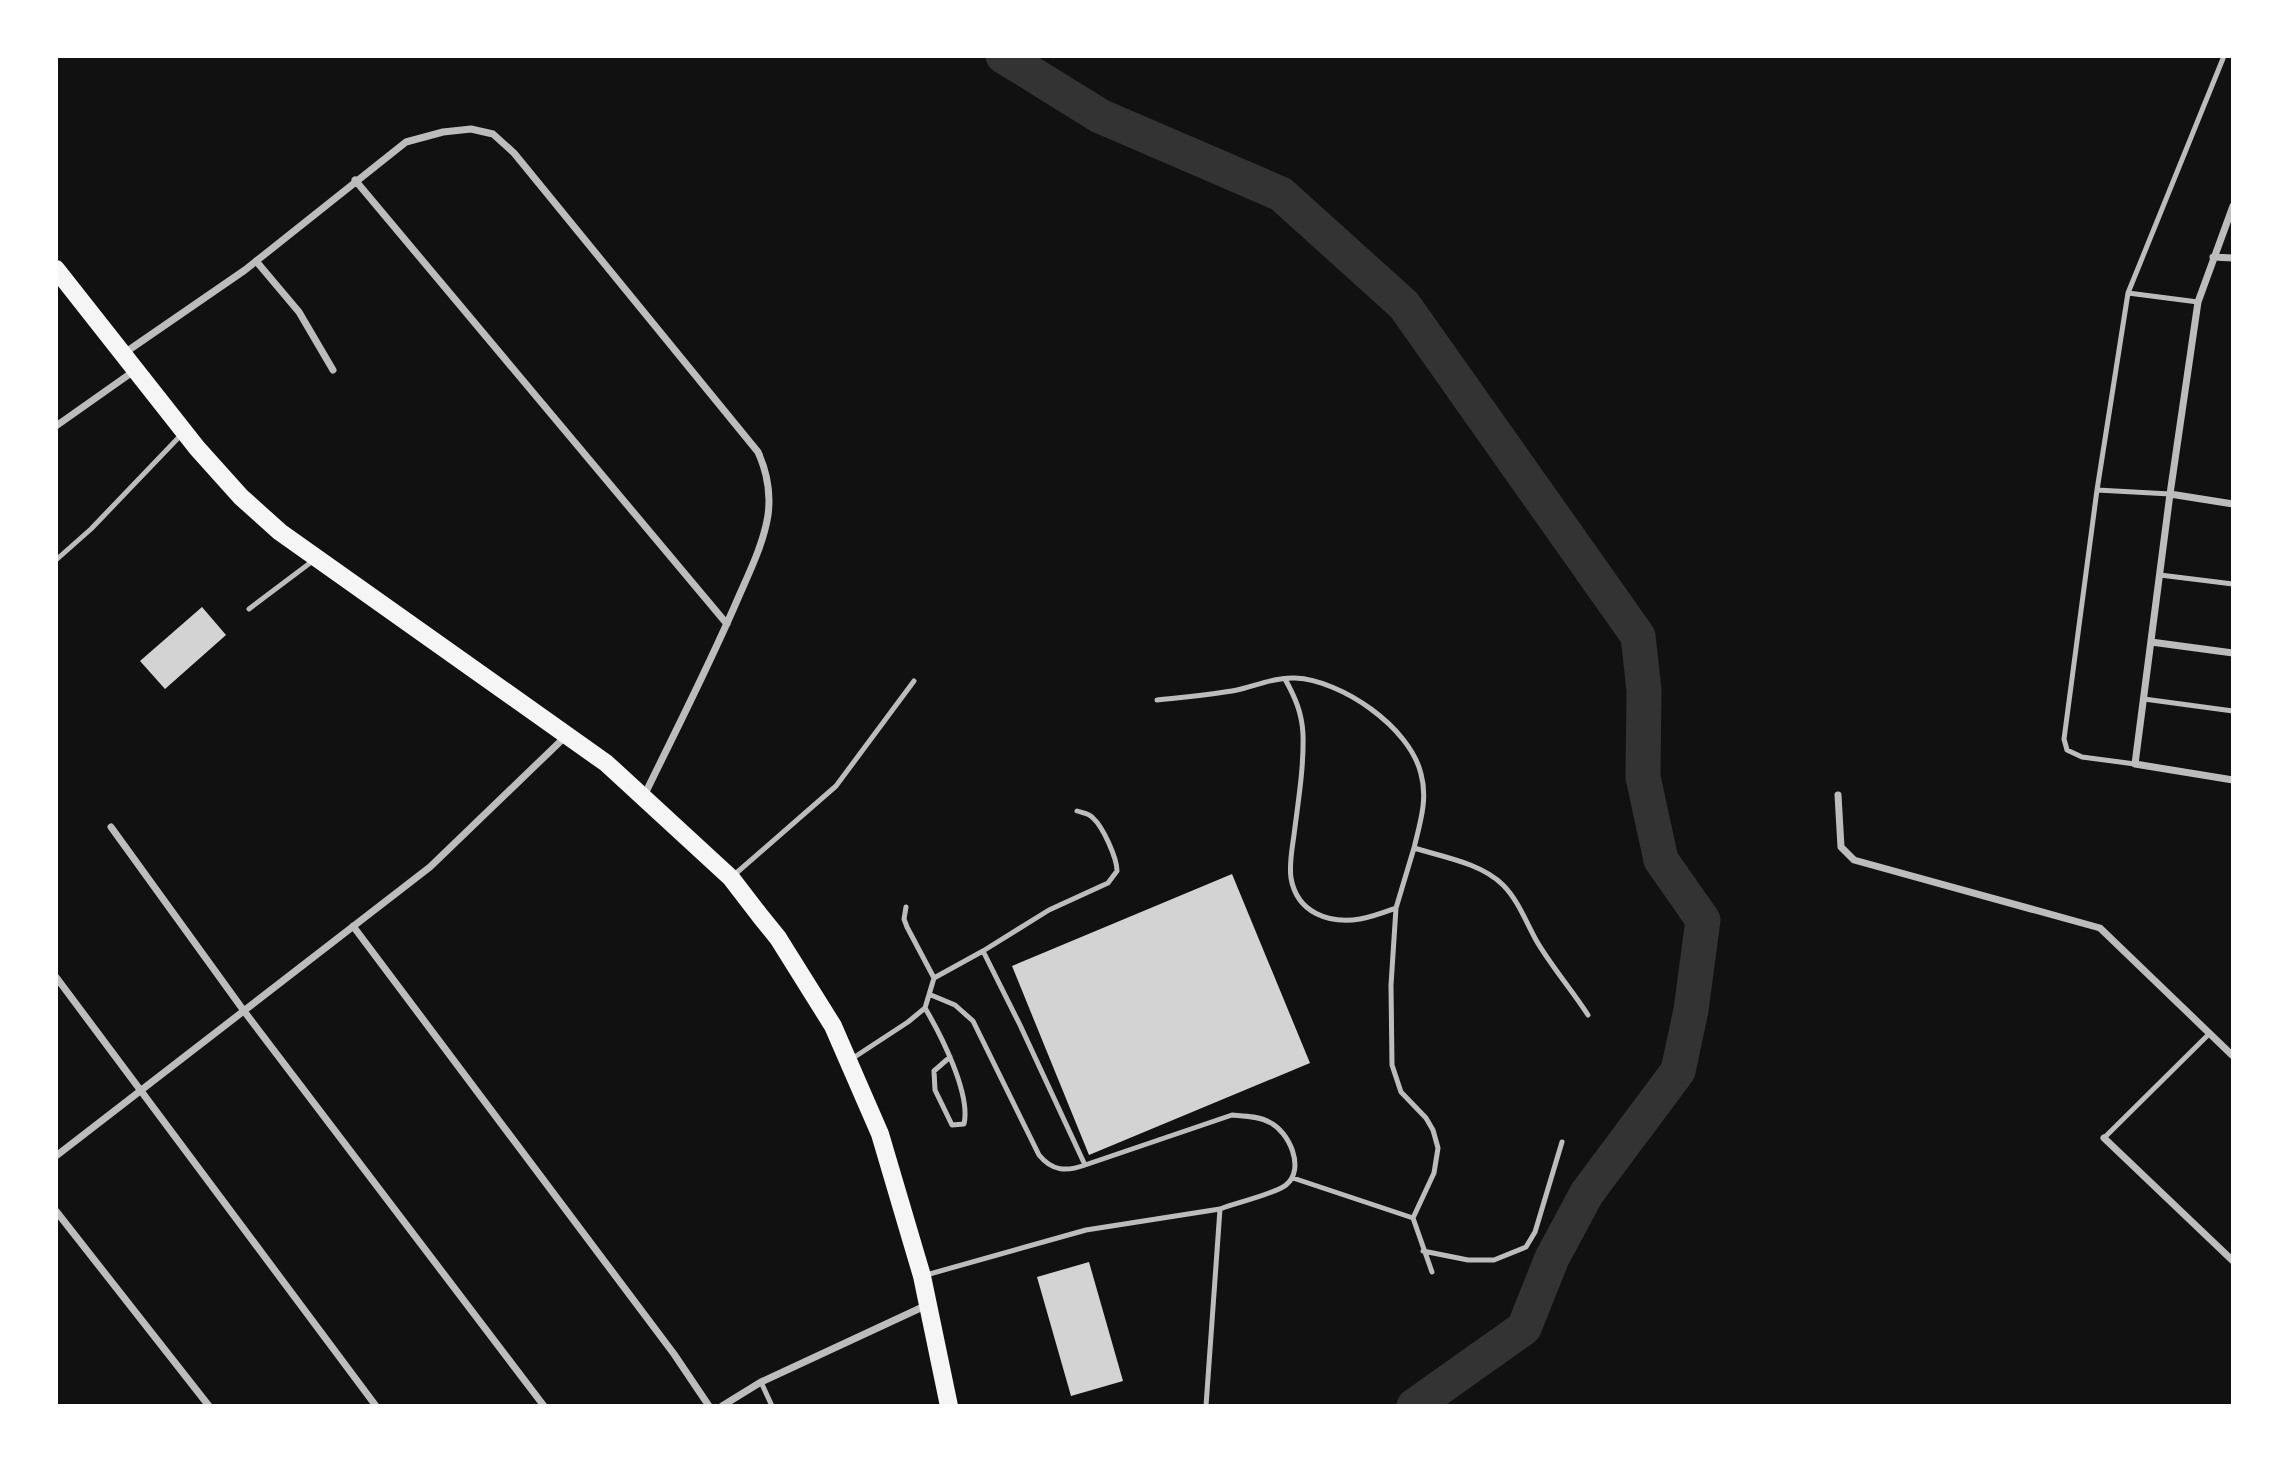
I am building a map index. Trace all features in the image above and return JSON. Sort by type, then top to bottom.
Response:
[{"type":"main road","points":[[57,272],[184,432],[241,497],[280,532],[606,763],[731,878],[778,938],[833,1026],[880,1134],[922,1276],[949,1406]]},
{"type":"street","points":[[123,354],[256,261],[406,142],[443,132],[471,129],[492,134],[514,153],[758,452],[765,467],[769,487],[768,516],[753,564],[644,796]]},
{"type":"street","points":[[355,180],[727,624]]},
{"type":"street","points":[[2233,206],[2198,302],[2169,494],[2135,764],[2233,780]]},
{"type":"street","points":[[2213,257],[2233,258]]},
{"type":"street","points":[[256,261],[299,312],[333,370]]},
{"type":"street","points":[[56,426],[134,370]]},
{"type":"street","points":[[2169,494],[2233,504]]},
{"type":"street","points":[[2151,642],[2233,653]]},
{"type":"street","points":[[56,1156],[430,867],[567,735]]},
{"type":"street","points":[[1838,795],[1841,846],[1854,860],[2100,928],[2233,1056]]},
{"type":"street","points":[[111,827],[244,1011],[544,1406]]},
{"type":"street","points":[[353,926],[674,1354],[709,1406]]},
{"type":"street","points":[[56,977],[376,1406]]},
{"type":"street","points":[[2104,1138],[2233,1261]]},
{"type":"street","points":[[56,1211],[209,1406]]},
{"type":"street","points":[[722,1406],[761,1382],[928,1304]]},
{"type":"lane","points":[[2135,764],[2082,757],[2067,750],[2064,745],[2097,490],[2128,293],[2224,56]]},
{"type":"lane","points":[[2128,293],[2198,302]]},
{"type":"lane","points":[[56,560],[91,529],[184,432]]},
{"type":"lane","points":[[2097,490],[2169,494]]},
{"type":"lane","points":[[249,610],[316,558]]},
{"type":"lane","points":[[2160,575],[2233,584]]},
{"type":"lane","points":[[1157,700],[1234,690],[1285,679],[1317,682],[1335,688],[1369,708],[1396,729],[1412,751],[1421,774],[1424,806],[1396,908],[1391,985],[1392,1065],[1401,1092],[1426,1118],[1438,1148],[1434,1174],[1413,1218],[1432,1272]]},
{"type":"lane","points":[[1285,679],[1301,710],[1303,732],[1303,760],[1291,858],[1291,879],[1302,904],[1318,916],[1337,921],[1362,919],[1396,908]]},
{"type":"lane","points":[[731,878],[836,786],[914,681]]},
{"type":"lane","points":[[2144,699],[2233,711]]},
{"type":"lane","points":[[934,978],[1049,911],[1113,879],[1117,863],[1108,842],[1095,818],[1077,811]]},
{"type":"lane","points":[[1414,848],[1464,863],[1503,884],[1538,943],[1588,1015]]},
{"type":"lane","points":[[847,1062],[908,1023],[925,1009],[931,995],[934,978],[907,927],[904,919],[906,907]]},
{"type":"lane","points":[[983,951],[1085,1165]]},
{"type":"lane","points":[[922,1276],[1086,1230],[1220,1209],[1284,1188],[1293,1178],[1296,1159],[1284,1135],[1271,1122],[1232,1115],[1085,1165],[1063,1170],[1052,1168],[1039,1155],[973,1021],[954,1005],[931,995]]},
{"type":"lane","points":[[925,1009],[950,1057],[967,1112],[964,1124],[953,1125],[935,1090],[934,1071],[950,1057]]},
{"type":"lane","points":[[2104,1138],[2209,1034]]},
{"type":"lane","points":[[1423,1251],[1468,1260],[1494,1260],[1526,1247],[1535,1232],[1562,1142]]},
{"type":"lane","points":[[1293,1178],[1413,1218]]},
{"type":"lane","points":[[1206,1406],[1220,1209]]},
{"type":"lane","points":[[761,1382],[772,1406]]},
{"type":"building","points":[[202,607],[226,635],[165,689],[140,661]]},
{"type":"building","points":[[1232,874],[1310,1063],[1089,1155],[1012,966]]},
{"type":"building","points":[[1089,1262],[1123,1381],[1071,1396],[1037,1277]]},
{"type":"waterway","points":[[1003,56],[1100,116],[1281,194],[1404,305],[1638,636],[1644,690],[1643,777],[1661,860],[1703,920],[1691,1010],[1678,1071],[1587,1193],[1552,1258],[1524,1328],[1414,1406]]}]
